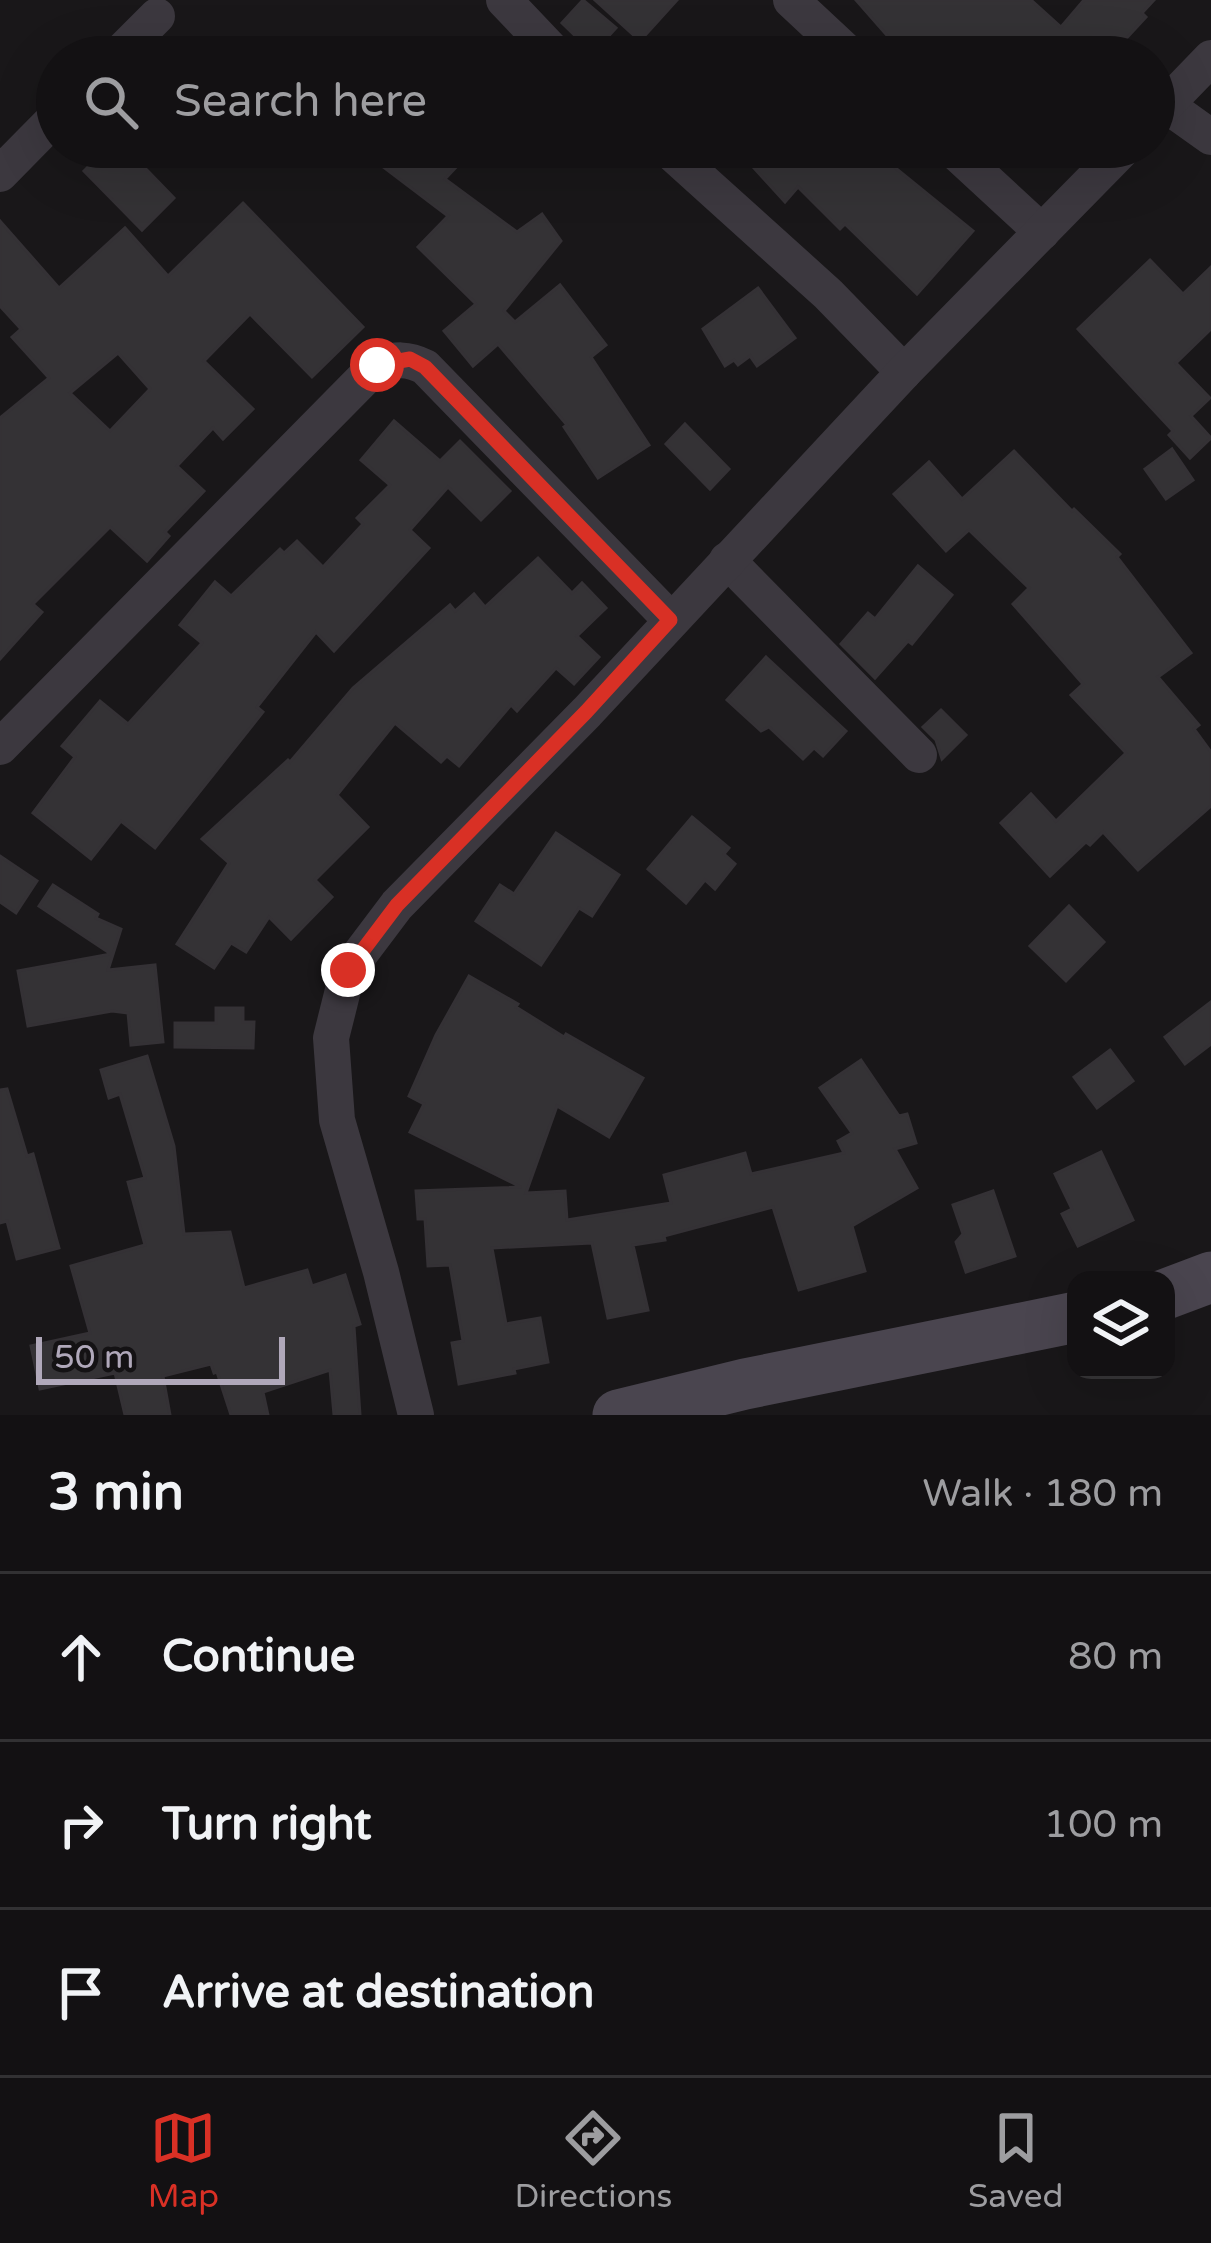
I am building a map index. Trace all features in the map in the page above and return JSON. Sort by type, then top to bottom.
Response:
[{"type":"street","points":[[504,0],[538,36]]},
{"type":"street","points":[[791,0],[830,36]]},
{"type":"street","points":[[137,36],[157,16]]},
{"type":"street","points":[[1175,95],[1211,58]]},
{"type":"street","points":[[1175,119],[1211,137]]},
{"type":"street","points":[[0,174],[36,137]]},
{"type":"street","points":[[688,168],[828,294],[904,372]]},
{"type":"street","points":[[973,168],[1042,232]]},
{"type":"street","points":[[416,1415],[337,1120],[331,1038],[348,970],[397,905],[1104,168]]},
{"type":"street","points":[[0,747],[377,365],[393,360],[410,359],[425,367],[670,620]]},
{"type":"street","points":[[727,560],[919,755]]},
{"type":"street","points":[[1175,1290],[1211,1276]]},
{"type":"street","points":[[618,1415],[749,1399],[1067,1319]]},
{"type":"building","points":[[583,0],[616,28],[609,36],[575,36],[562,23]]},
{"type":"building","points":[[595,0],[677,0],[645,36],[635,36]]},
{"type":"building","points":[[856,0],[1031,0],[1061,27],[1084,0],[1154,0],[1128,36],[888,36]]},
{"type":"building","points":[[145,168],[174,198],[142,230],[84,171]]},
{"type":"building","points":[[385,168],[455,168],[445,179],[517,232],[542,214],[561,241],[504,311],[515,322],[560,285],[606,345],[591,357],[649,445],[598,478],[567,425],[498,344],[473,366],[444,331],[476,304],[418,247],[448,216]]},
{"type":"building","points":[[754,168],[895,168],[973,231],[917,294],[845,224],[840,229],[798,187],[785,202]]},
{"type":"building","points":[[243,203],[363,327],[312,377],[250,314],[204,361],[253,409],[223,439],[213,428],[177,466],[204,491],[165,532],[169,536],[147,561],[110,527],[33,604],[42,612],[0,659],[0,418],[49,378],[12,337],[21,329],[0,306],[0,221],[59,288],[125,228],[168,276]],"holes":[[[118,353],[150,389],[110,431],[70,393]]]},
{"type":"building","points":[[1150,260],[1183,294],[1211,267],[1211,329],[1176,363],[1210,398],[1191,416],[1211,438],[1190,458],[1169,435],[1173,431],[1078,329]]},
{"type":"building","points":[[758,288],[795,338],[757,366],[750,356],[738,365],[734,360],[725,366],[703,329]]},
{"type":"building","points":[[394,421],[440,461],[460,441],[510,491],[481,520],[448,487],[410,530],[429,548],[334,651],[316,632],[257,707],[263,712],[155,848],[121,821],[91,859],[33,813],[75,757],[62,746],[100,701],[128,724],[202,643],[180,625],[215,582],[231,596],[280,549],[284,553],[297,541],[323,567],[363,524],[357,518],[390,485],[361,460]]},
{"type":"building","points":[[685,424],[729,469],[710,489],[666,444]]},
{"type":"building","points":[[1172,449],[1193,480],[1166,499],[1145,469]]},
{"type":"building","points":[[1014,451],[1120,554],[1117,557],[1191,653],[1158,677],[1199,725],[1194,729],[1211,752],[1211,806],[1138,870],[1103,832],[1050,876],[1001,823],[1031,794],[1056,821],[1126,753],[1071,695],[1083,684],[1013,604],[1029,588],[969,530],[946,551],[894,494],[929,462],[962,499]]},
{"type":"building","points":[[538,558],[572,593],[582,583],[606,608],[577,636],[599,657],[574,684],[556,668],[517,711],[511,705],[459,766],[447,756],[441,762],[395,723],[337,795],[368,827],[315,880],[332,897],[291,939],[269,917],[246,952],[231,943],[214,968],[177,944],[229,863],[202,839],[290,762],[353,688],[450,605],[455,611],[474,594],[485,607]]},
{"type":"building","points":[[918,566],[952,595],[912,644],[908,641],[875,678],[841,644],[868,613],[875,619]]},
{"type":"building","points":[[766,657],[846,731],[823,756],[814,748],[803,759],[769,727],[761,731],[727,700]]},
{"type":"building","points":[[941,710],[966,735],[942,759],[936,740],[923,727]]},
{"type":"building","points":[[692,817],[729,848],[724,854],[735,864],[715,889],[705,880],[686,903],[648,869]]},
{"type":"building","points":[[556,833],[619,875],[592,916],[579,908],[541,965],[476,921],[500,885],[514,894]]},
{"type":"building","points":[[0,856],[37,881],[16,913],[0,902]]},
{"type":"building","points":[[53,885],[98,914],[96,918],[121,929],[108,970],[155,965],[163,1042],[131,1045],[128,1013],[112,1011],[28,1026],[18,971],[111,954],[39,906]]},
{"type":"building","points":[[1069,906],[1104,942],[1066,981],[1030,946]]},
{"type":"building","points":[[469,976],[564,1037],[643,1078],[609,1137],[557,1106],[526,1193],[565,1191],[567,1220],[671,1203],[664,1175],[745,1153],[751,1174],[844,1153],[838,1141],[852,1133],[820,1088],[861,1060],[899,1116],[907,1114],[916,1143],[895,1149],[917,1188],[852,1226],[865,1271],[799,1290],[773,1207],[633,1245],[648,1310],[608,1318],[592,1243],[492,1248],[506,1324],[540,1318],[548,1362],[459,1384],[452,1343],[463,1341],[450,1265],[428,1266],[425,1219],[418,1219],[416,1191],[521,1187],[410,1132],[424,1104],[409,1096]]},
{"type":"building","points":[[1211,1002],[1211,1044],[1185,1064],[1165,1037]]},
{"type":"building","points":[[216,1008],[243,1008],[243,1022],[254,1022],[253,1048],[175,1047],[175,1023],[216,1023]]},
{"type":"building","points":[[1110,1050],[1133,1081],[1097,1108],[1074,1077]]},
{"type":"building","points":[[147,1056],[174,1146],[184,1234],[230,1232],[244,1288],[307,1270],[312,1286],[345,1275],[360,1324],[354,1326],[360,1415],[334,1415],[330,1370],[263,1392],[268,1415],[231,1415],[211,1364],[163,1376],[170,1415],[125,1415],[115,1373],[40,1389],[31,1346],[90,1333],[71,1266],[145,1245],[128,1182],[145,1178],[120,1094],[109,1098],[101,1070]]},
{"type":"building","points":[[7,1089],[27,1156],[33,1154],[59,1248],[17,1259],[7,1221],[0,1223],[0,1090]]},
{"type":"building","points":[[1101,1152],[1133,1220],[1078,1246],[1062,1214],[1072,1209],[1055,1174]]},
{"type":"building","points":[[993,1191],[1015,1256],[966,1272],[956,1242],[963,1234],[953,1205]]},
{"type":"route","points":[[348,970],[397,905],[670,620],[425,367],[410,359],[377,365]]}]
